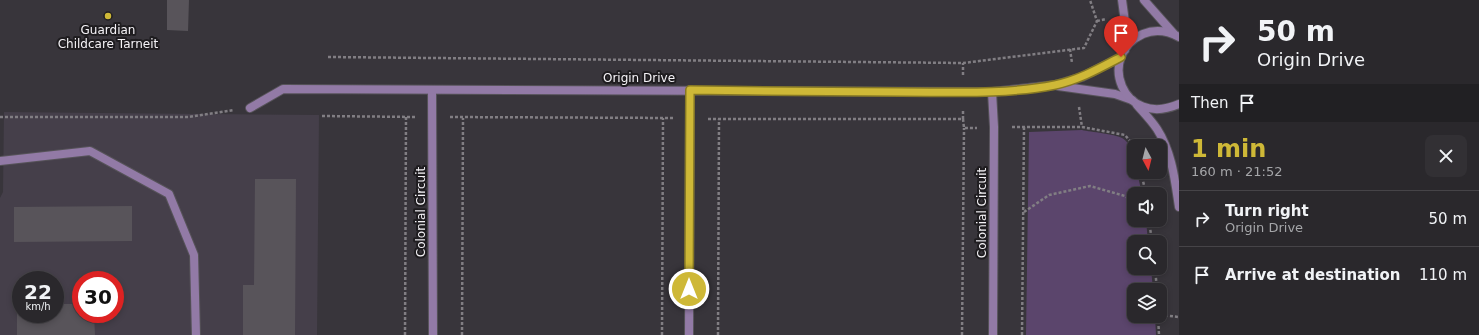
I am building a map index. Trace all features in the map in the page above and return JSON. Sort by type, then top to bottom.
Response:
[{"type":"street","points":[[1122,0],[1125,22],[1123,53],[1119,66],[1121,85],[1125,93],[1157,129],[1165,144],[1170,160],[1179,207]]},
{"type":"street","points":[[1144,0],[1177,36]]},
{"type":"street","name":"Origin Drive","points":[[250,108],[283,89],[992,92],[1055,85],[1082,77],[1123,53],[1131,42],[1138,36],[1157,31],[1166,32],[1177,36]]},
{"type":"street","name":"Origin Drive","points":[[1055,85],[1115,94],[1147,108],[1158,110],[1169,109],[1179,104]]},
{"type":"street","name":"Colonial Circuit","points":[[432,90],[432,335]]},
{"type":"street","points":[[689,335],[690,90]]},
{"type":"street","name":"Colonial Circuit","points":[[992,92],[994,127],[994,335]]},
{"type":"street","points":[[0,160],[90,151],[169,194],[194,256],[196,335]]},
{"type":"path","points":[[328,57],[963,63],[1084,48],[1097,21],[1090,0]]},
{"type":"path","points":[[322,116],[463,118],[963,119],[963,63]]},
{"type":"path","points":[[0,117],[188,118],[250,108]]},
{"type":"path","points":[[405,335],[406,117]]},
{"type":"path","points":[[462,335],[463,118]]},
{"type":"path","points":[[662,335],[663,118]]},
{"type":"path","points":[[718,335],[719,118]]},
{"type":"path","points":[[1022,335],[1024,127],[1082,127],[1125,135],[1128,139]]},
{"type":"path","points":[[962,335],[964,128]]},
{"type":"path","points":[[1024,213],[1049,195],[1090,186],[1127,197]]},
{"type":"path","points":[[1167,316],[1179,317]]},
{"type":"path","points":[[1159,323],[1159,335]]},
{"type":"shaded area","points":[[4,112],[319,115],[317,335],[0,335],[0,198],[3,192]]},
{"type":"shaded area","points":[[1082,130],[1108,134],[1122,138],[1127,142],[1127,179],[1139,179],[1140,187],[1127,187],[1127,227],[1147,227],[1147,235],[1127,235],[1127,275],[1152,275],[1152,283],[1127,283],[1127,323],[1155,323],[1156,335],[1026,335],[1029,132]]},
{"type":"building","points":[[167,0],[189,0],[188,31],[167,30]]},
{"type":"building","points":[[255,179],[296,179],[295,335],[243,335],[243,285],[254,285]]},
{"type":"building","points":[[132,206],[132,241],[14,242],[14,207]]},
{"type":"building","points":[[64,304],[72,304],[72,323],[94,323],[95,335],[17,335],[17,323],[64,323]]},
{"type":"place","name":"Guardian Childcare Tarneit","points":[[108,16]]},
{"type":"route","points":[[689,289],[690,90],[992,92],[1055,85],[1074,80],[1121,57]]}]
